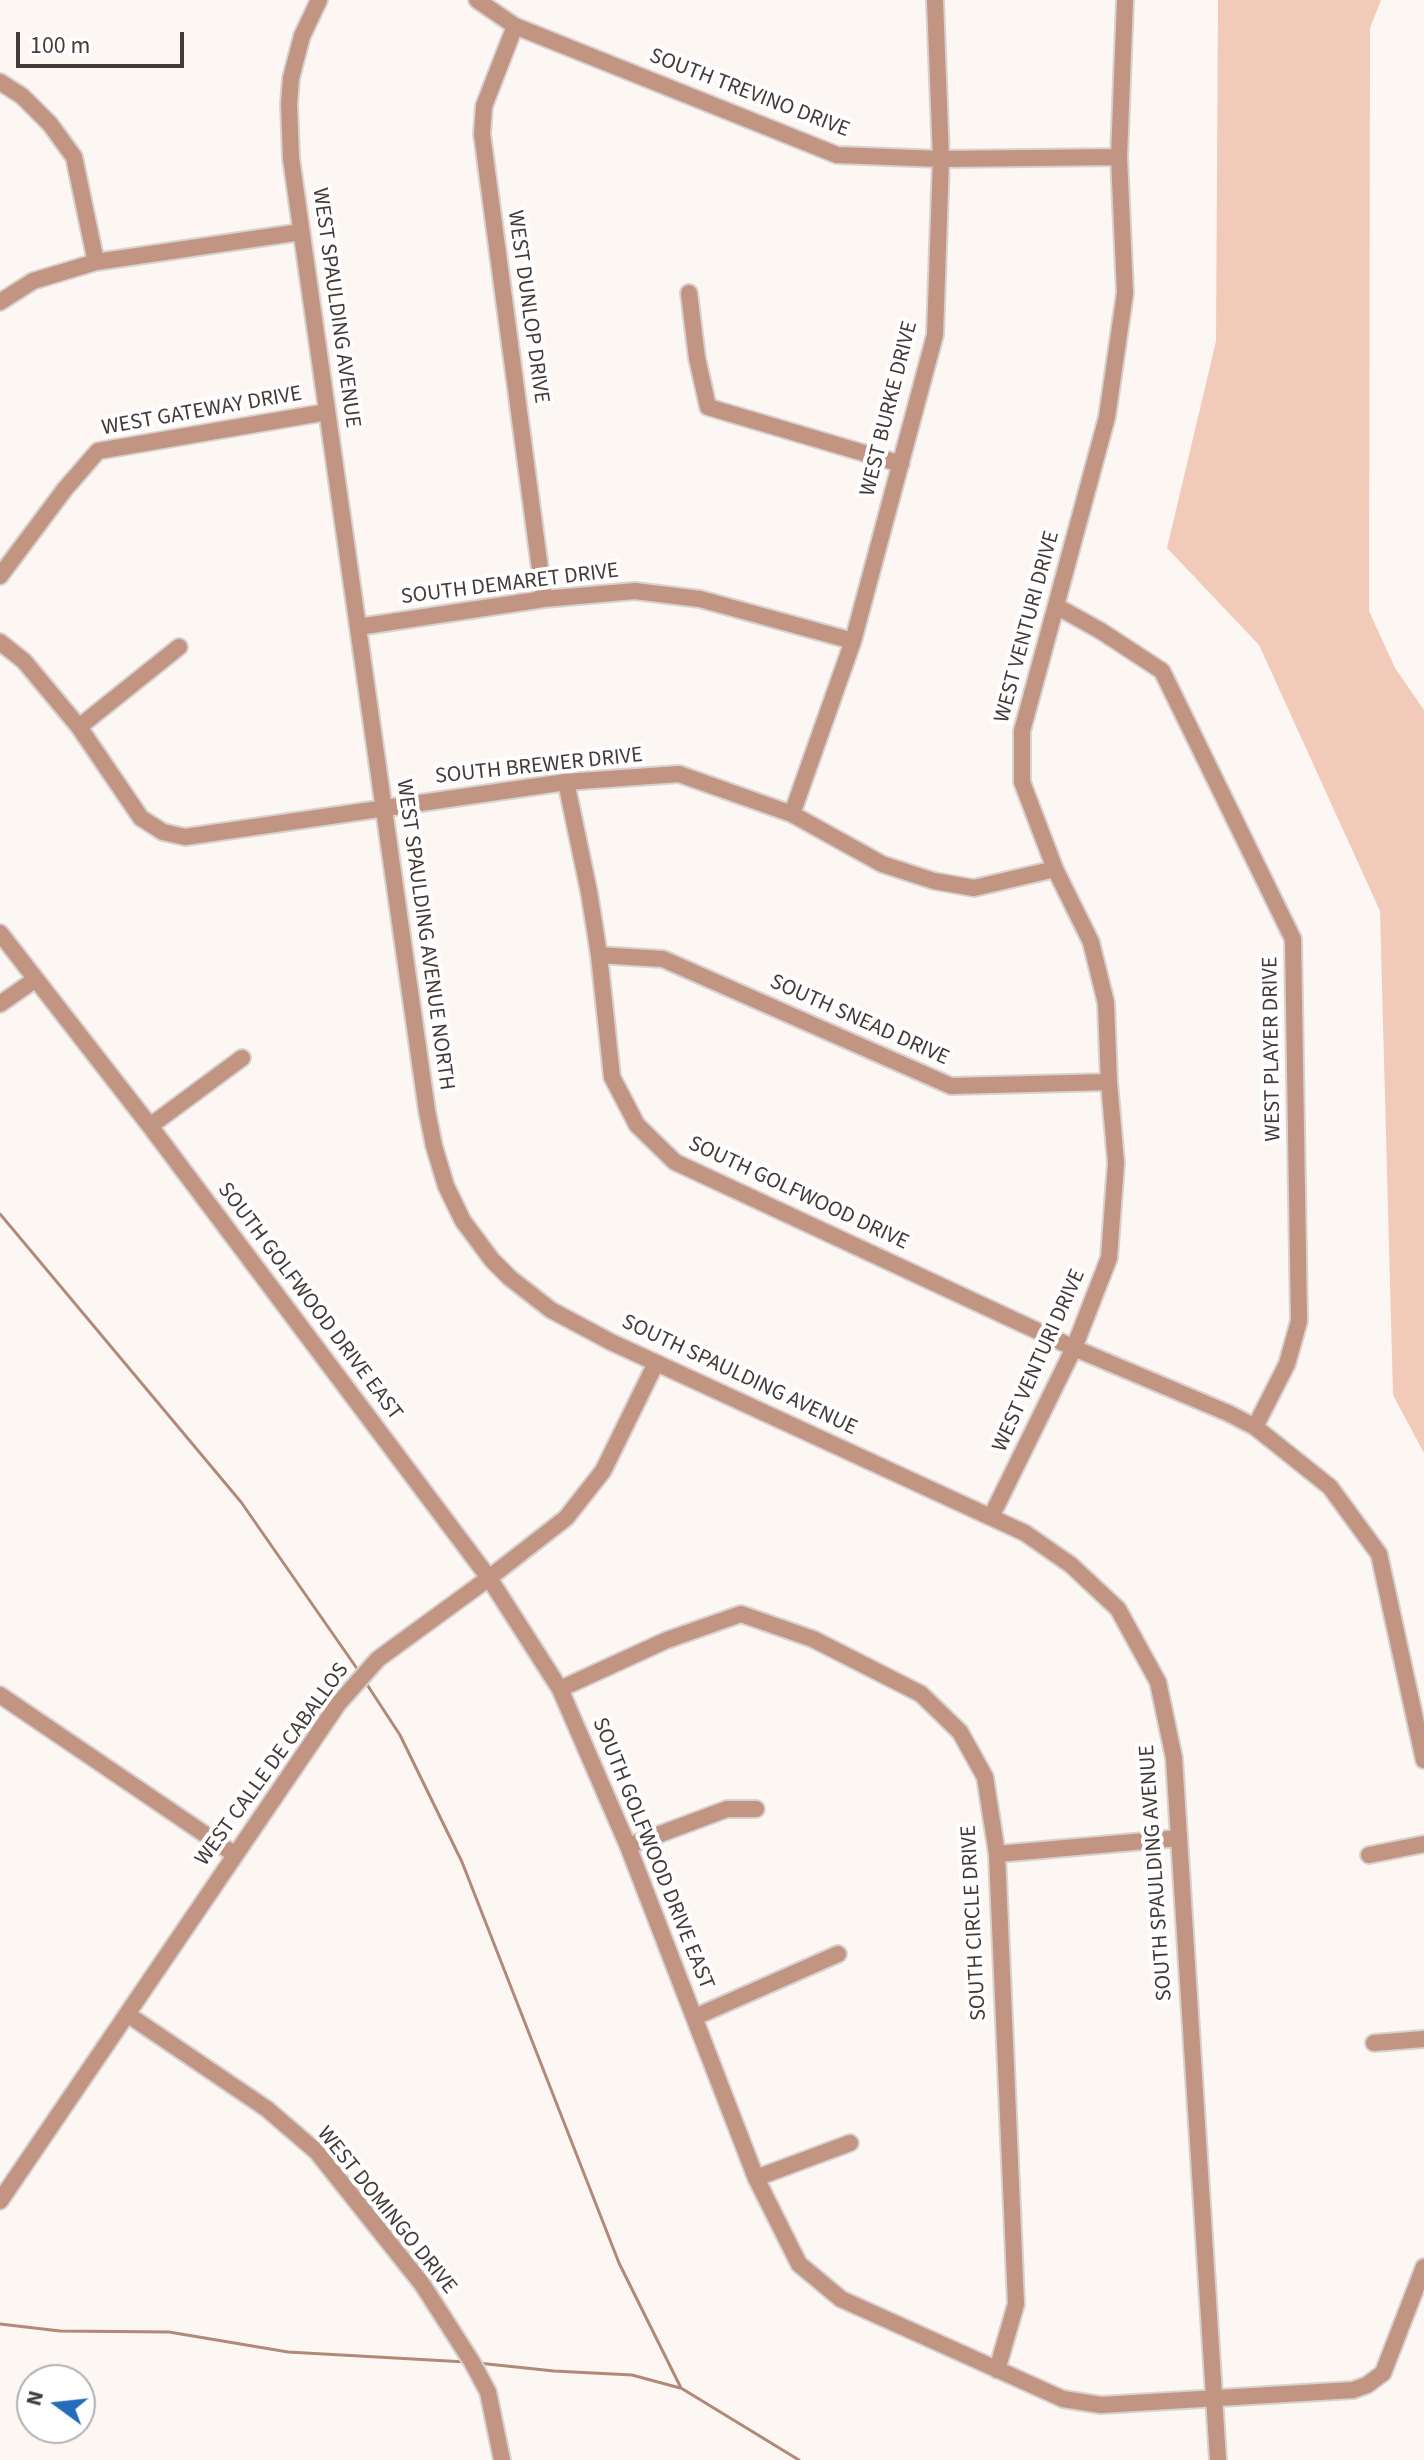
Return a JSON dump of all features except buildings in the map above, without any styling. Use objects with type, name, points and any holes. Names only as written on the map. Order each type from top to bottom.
[{"type":"street","name":"WEST SPAULDING AVENUE","points":[[319,0],[296,57],[289,104],[291,158],[358,627]]},
{"type":"street","name":"SOUTH TREVINO DRIVE","points":[[477,0],[515,26],[837,155],[941,159],[1119,157]]},
{"type":"street","name":"WEST BURKE DRIVE","points":[[792,814],[853,641],[935,335],[941,159],[935,0]]},
{"type":"street","name":"WEST VENTURI DRIVE","points":[[991,1517],[1074,1348],[1109,1258],[1116,1163],[1106,1003],[1091,942],[1055,869],[1022,782],[1022,731],[1107,417],[1125,293],[1119,157],[1125,0]]},
{"type":"street","name":"WEST DUNLOP DRIVE","points":[[515,26],[484,106],[482,134],[544,599]]},
{"type":"street","points":[[0,82],[22,96],[50,124],[74,157],[96,262]]},
{"type":"street","points":[[0,302],[33,281],[96,262],[301,232]]},
{"type":"street","points":[[689,293],[697,358],[708,407],[901,464]]},
{"type":"street","name":"WEST GATEWAY DRIVE","points":[[0,576],[65,489],[98,451],[327,412]]},
{"type":"street","name":"SOUTH DEMARET DRIVE","points":[[358,627],[544,599],[635,591],[700,599],[853,641]]},
{"type":"street","name":"WEST PLAYER DRIVE","points":[[1056,606],[1162,671],[1293,939],[1299,1321],[1287,1364],[1255,1427]]},
{"type":"street","name":"WEST SPAULDING AVENUE NORTH","points":[[358,627],[430,1131],[446,1186],[475,1240]]},
{"type":"street","name":"SOUTH BREWER DRIVE","points":[[0,642],[24,661],[79,727],[141,818],[163,832],[185,837],[566,782],[679,774],[792,814],[882,864],[934,881],[974,888],[1055,869]]},
{"type":"street","points":[[79,727],[179,647]]},
{"type":"street","name":"SOUTH GOLFWOOD DRIVE","points":[[566,782],[599,955],[612,1077],[637,1125],[675,1162],[1074,1348],[1255,1427],[1330,1487],[1379,1554],[1424,1760]]},
{"type":"street","name":"SOUTH GOLFWOOD DRIVE EAST","points":[[0,933],[150,1126],[489,1578],[560,1689],[628,1846],[756,2178],[799,2264],[841,2299],[1063,2399],[1101,2405],[1353,2390],[1367,2385],[1383,2373],[1424,2267]]},
{"type":"street","name":"SOUTH SNEAD DRIVE","points":[[599,955],[663,959],[951,1086],[1109,1082]]},
{"type":"street","points":[[0,1004],[36,979]]},
{"type":"street","points":[[150,1126],[242,1058]]},
{"type":"street","name":"SOUTH SPAULDING AVENUE","points":[[475,1240],[510,1278],[551,1310],[656,1363],[1025,1533],[1071,1565],[1118,1609],[1158,1682],[1174,1758],[1218,2460]]},
{"type":"street","name":"WEST CALLE DE CABALLOS","points":[[0,2201],[338,1704],[378,1659],[566,1518],[603,1471],[656,1363]]},
{"type":"street","name":"SOUTH CIRCLE DRIVE","points":[[560,1689],[667,1640],[741,1614],[813,1639],[921,1694],[960,1732],[985,1777],[997,1854],[1016,2304],[997,2370]]},
{"type":"street","points":[[0,1695],[234,1854]]},
{"type":"street","points":[[628,1846],[727,1809],[756,1809]]},
{"type":"street","points":[[997,1854],[1179,1838]]},
{"type":"street","points":[[1369,1855],[1424,1844]]},
{"type":"street","points":[[695,2017],[838,1954]]},
{"type":"street","name":"WEST DOMINGO DRIVE","points":[[127,2014],[267,2109],[317,2152],[422,2284],[472,2362],[488,2392],[502,2460]]},
{"type":"street","points":[[1374,2043],[1424,2039]]},
{"type":"street","points":[[756,2178],[850,2143]]},
{"type":"shaded area","points":[[1218,0],[1381,0],[1370,28],[1369,611],[1395,668],[1424,710],[1424,1453],[1393,1395],[1380,911],[1259,645],[1167,548],[1216,341]]},
{"type":"waterway","points":[[0,1214],[241,1502],[358,1670]]},
{"type":"waterway","points":[[366,1683],[400,1735],[462,1862],[619,2263],[681,2388],[799,2460]]},
{"type":"waterway","points":[[0,2324],[60,2331],[169,2332],[288,2352],[466,2362]]},
{"type":"waterway","points":[[478,2363],[632,2375],[680,2388]]}]
